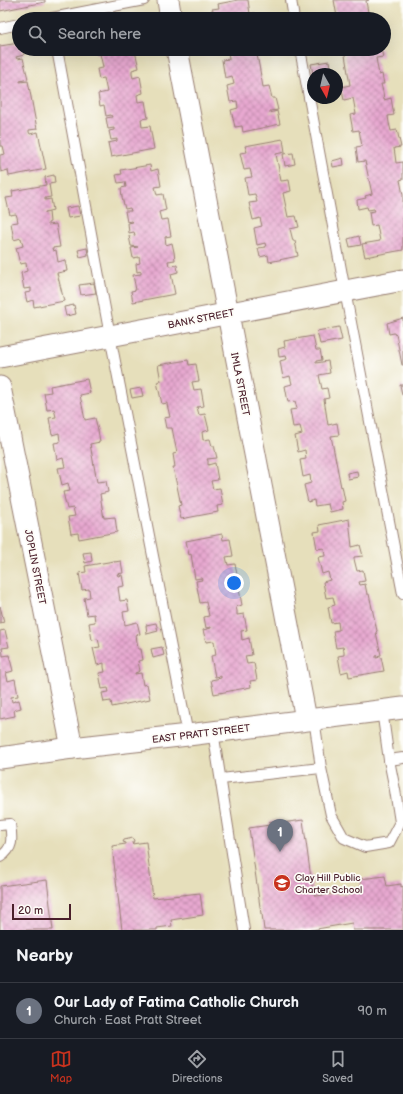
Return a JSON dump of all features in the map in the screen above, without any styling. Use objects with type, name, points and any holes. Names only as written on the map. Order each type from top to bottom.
[{"type":"street","points":[[168,0],[170,12]]},
{"type":"street","name":"IMLA STREET","points":[[178,56],[228,313],[310,719]]},
{"type":"street","name":"BANK STREET","points":[[0,357],[403,280]]},
{"type":"street","name":"JOPLIN STREET","points":[[0,387],[72,748]]},
{"type":"street","name":"EAST PRATT STREET","points":[[0,758],[403,708]]},
{"type":"lane","points":[[85,12],[144,0]]},
{"type":"lane","points":[[291,0],[293,12]]},
{"type":"lane","points":[[0,28],[12,25]]},
{"type":"lane","points":[[58,56],[110,336],[188,735]]},
{"type":"lane","points":[[301,56],[403,594]]},
{"type":"lane","points":[[310,719],[331,815],[344,838],[365,847],[389,843],[400,822],[382,710]]},
{"type":"lane","points":[[213,731],[244,930]]},
{"type":"lane","points":[[389,760],[403,758]]},
{"type":"lane","points":[[221,779],[321,768]]},
{"type":"lane","points":[[0,825],[10,824],[12,835],[11,845],[7,853],[0,857]]},
{"type":"building","points":[[0,0],[45,0],[45,2],[0,11]]},
{"type":"building","points":[[238,0],[248,0],[250,12],[213,12],[212,9],[219,8],[218,4]]},
{"type":"building","points":[[334,0],[369,0],[366,1],[368,12],[336,12]]},
{"type":"building","points":[[12,44],[12,56],[20,56],[16,57],[17,59],[23,58],[28,79],[20,82],[28,81],[37,129],[29,130],[29,132],[30,134],[38,132],[46,169],[9,176],[8,170],[1,172],[0,155],[5,154],[3,146],[0,146],[0,46]]},
{"type":"building","points":[[100,56],[136,56],[139,68],[132,70],[132,74],[133,78],[140,76],[143,93],[137,95],[138,102],[145,101],[148,118],[141,119],[142,127],[150,126],[154,149],[111,157],[108,143],[117,141],[117,139],[111,140],[109,131],[114,130],[114,128],[108,129],[106,118],[112,117],[111,115],[106,116],[104,105],[100,106],[98,94],[107,92],[104,78],[99,79],[97,69],[103,67]]},
{"type":"building","points":[[229,56],[257,56],[263,87],[269,86],[272,98],[275,98],[278,110],[270,111],[270,113],[277,111],[280,124],[243,132],[242,126],[235,127],[231,110],[238,108],[237,101],[230,102],[227,86],[234,84],[232,76],[225,78],[222,60],[229,59]]},
{"type":"building","points":[[345,56],[383,56],[376,58],[379,75],[382,74],[384,84],[381,84],[384,100],[391,98],[394,115],[388,116],[391,131],[397,130],[401,147],[394,148],[396,163],[403,162],[403,179],[400,180],[403,195],[403,250],[365,257],[362,244],[380,241],[377,225],[371,226],[369,212],[375,211],[374,209],[368,210],[367,207],[358,209],[357,200],[366,198],[365,196],[372,194],[365,161],[358,162],[356,147],[362,146],[359,130],[353,131],[350,115],[356,114],[353,98],[344,100],[343,87],[350,85]]},
{"type":"building","points":[[329,61],[330,68],[312,68],[311,64]]},
{"type":"building","points":[[283,139],[285,152],[276,154],[281,181],[289,180],[291,191],[283,193],[288,217],[296,216],[299,227],[290,229],[293,241],[295,241],[298,256],[269,262],[268,255],[260,257],[258,248],[266,247],[265,243],[257,245],[254,228],[262,226],[260,218],[253,220],[249,203],[257,202],[255,194],[248,195],[245,178],[252,177],[250,169],[244,170],[240,153],[247,152],[245,146]]},
{"type":"building","points":[[293,153],[295,164],[285,166],[283,154]]},
{"type":"building","points":[[343,158],[344,165],[333,167],[332,161]]},
{"type":"building","points":[[150,165],[151,171],[158,169],[161,186],[155,187],[157,195],[163,194],[166,210],[159,212],[161,220],[168,219],[171,236],[165,237],[166,245],[172,243],[175,260],[168,261],[169,266],[177,265],[178,272],[171,274],[175,294],[133,302],[131,291],[136,290],[133,275],[141,274],[141,271],[137,272],[136,264],[140,263],[139,257],[133,258],[131,248],[138,247],[131,246],[129,236],[135,235],[134,232],[129,233],[128,223],[133,222],[127,222],[125,211],[131,211],[130,208],[125,209],[122,197],[121,188],[126,187],[125,182],[118,183],[116,175],[122,174],[121,170]]},
{"type":"building","points":[[54,175],[55,183],[49,184],[51,197],[45,198],[45,200],[51,199],[53,210],[45,213],[49,212],[50,222],[48,225],[56,224],[60,247],[52,248],[53,251],[56,250],[58,262],[65,260],[67,271],[57,273],[64,301],[34,307],[33,300],[27,302],[25,293],[31,292],[31,288],[24,289],[21,273],[27,271],[26,263],[20,264],[16,248],[23,246],[21,238],[14,240],[11,223],[18,222],[17,217],[16,214],[10,215],[6,198],[13,197],[12,191],[46,185],[45,177]]},
{"type":"building","points":[[78,206],[80,216],[68,218],[66,208]]},
{"type":"building","points":[[359,236],[361,245],[350,247],[348,239]]},
{"type":"building","points":[[87,248],[88,255],[80,257],[78,250]]},
{"type":"building","points":[[94,283],[96,293],[81,295],[79,285]]},
{"type":"building","points":[[74,305],[76,314],[66,316],[64,307]]},
{"type":"building","points":[[403,318],[402,365],[396,334],[389,334],[387,323]]},
{"type":"building","points":[[339,327],[342,340],[320,344],[317,331]]},
{"type":"building","points":[[313,336],[316,350],[320,350],[322,360],[316,361],[316,363],[328,361],[330,373],[319,375],[322,389],[327,388],[329,398],[324,399],[328,425],[337,423],[339,435],[331,436],[345,501],[342,502],[343,509],[330,512],[328,504],[315,506],[314,500],[308,502],[304,485],[311,483],[310,475],[303,477],[300,460],[306,459],[305,450],[298,452],[295,436],[302,434],[300,426],[293,427],[290,410],[297,409],[295,401],[288,402],[285,386],[292,384],[290,376],[283,378],[280,361],[287,359],[286,356],[279,357],[278,349],[285,347],[284,341]]},
{"type":"building","points":[[188,360],[189,365],[196,364],[199,381],[192,382],[194,390],[201,389],[204,406],[197,407],[199,415],[205,414],[209,430],[202,432],[203,440],[210,439],[212,446],[214,446],[217,458],[207,459],[208,465],[215,463],[218,480],[211,481],[213,489],[220,488],[223,505],[217,506],[218,512],[181,519],[178,506],[181,505],[173,467],[175,467],[173,454],[177,453],[172,428],[166,428],[164,418],[170,417],[167,403],[162,404],[157,382],[161,381],[158,365]]},
{"type":"building","points":[[87,379],[90,393],[80,395],[85,420],[95,418],[98,430],[100,442],[90,444],[97,482],[106,481],[108,492],[100,494],[104,518],[115,517],[117,532],[79,539],[78,533],[71,534],[68,517],[75,516],[73,508],[67,509],[63,492],[70,491],[68,483],[62,485],[58,468],[65,467],[63,458],[57,460],[54,443],[60,442],[59,433],[52,435],[49,418],[56,417],[54,409],[47,410],[44,393],[51,392],[50,386]]},
{"type":"building","points":[[400,385],[403,385],[403,395],[402,395]]},
{"type":"building","points":[[141,388],[143,396],[132,398],[130,390]]},
{"type":"building","points":[[357,471],[358,477],[348,479],[347,473]]},
{"type":"building","points":[[349,519],[352,547],[360,545],[363,556],[354,557],[354,559],[357,571],[363,570],[365,581],[359,582],[360,585],[365,584],[367,594],[369,594],[381,655],[376,656],[376,658],[381,657],[384,671],[349,677],[348,671],[341,673],[338,656],[344,655],[344,651],[343,647],[336,648],[333,631],[339,630],[338,622],[331,623],[328,607],[335,605],[333,597],[326,598],[323,582],[330,580],[328,572],[322,574],[318,557],[325,556],[324,548],[317,549],[314,532],[320,531],[319,525]]},
{"type":"building","points":[[222,534],[223,540],[230,539],[233,556],[226,557],[228,565],[235,564],[238,580],[231,582],[233,590],[239,589],[242,605],[236,607],[237,615],[244,614],[247,630],[241,631],[242,640],[249,638],[252,655],[245,656],[247,664],[254,663],[257,680],[250,681],[251,687],[214,694],[211,680],[221,678],[221,676],[215,677],[211,656],[216,655],[214,641],[206,642],[203,630],[211,627],[206,628],[204,617],[209,616],[206,602],[200,603],[196,581],[202,580],[201,578],[195,579],[191,554],[189,555],[186,541]]},
{"type":"building","points":[[91,552],[92,561],[85,563],[83,553]]},
{"type":"building","points":[[121,561],[123,573],[117,574],[118,576],[122,575],[124,586],[118,587],[120,601],[127,600],[129,611],[123,612],[125,625],[137,622],[140,634],[136,635],[138,649],[141,649],[143,660],[138,661],[140,671],[135,674],[141,673],[143,685],[147,684],[150,699],[112,707],[111,701],[104,702],[102,693],[109,692],[108,688],[102,689],[99,673],[105,672],[104,663],[97,665],[93,648],[100,647],[98,639],[92,640],[89,623],[95,622],[94,614],[87,615],[84,598],[90,597],[89,589],[82,590],[79,573],[86,572],[85,566]]},
{"type":"building","points":[[0,606],[4,622],[0,623]]},
{"type":"building","points":[[156,623],[158,631],[147,634],[146,625]]},
{"type":"building","points":[[5,630],[9,647],[2,648],[3,656],[9,655],[13,671],[6,673],[8,681],[15,679],[18,696],[11,697],[12,702],[19,700],[21,708],[14,710],[15,716],[0,719],[0,631]]},
{"type":"building","points":[[162,647],[164,655],[153,658],[151,649]]},
{"type":"building","points":[[281,820],[282,823],[303,820],[313,893],[315,893],[316,896],[338,893],[338,895],[348,894],[347,891],[362,889],[360,879],[385,876],[387,886],[401,884],[401,887],[403,886],[403,930],[353,930],[352,923],[311,930],[264,930],[249,828],[270,825],[269,822]]},
{"type":"building","points":[[133,838],[134,841],[132,844],[146,842],[153,898],[200,893],[203,915],[171,920],[172,926],[157,928],[157,930],[122,930],[112,846],[126,844],[123,842],[124,840]]},
{"type":"building","points":[[47,880],[53,930],[0,930],[0,886]]},
{"type":"place","name":"Our Lady of Fatima Catholic Church","points":[[280,852]]},
{"type":"place","name":"Clay Hill Public Charter School","points":[[282,883]]}]
